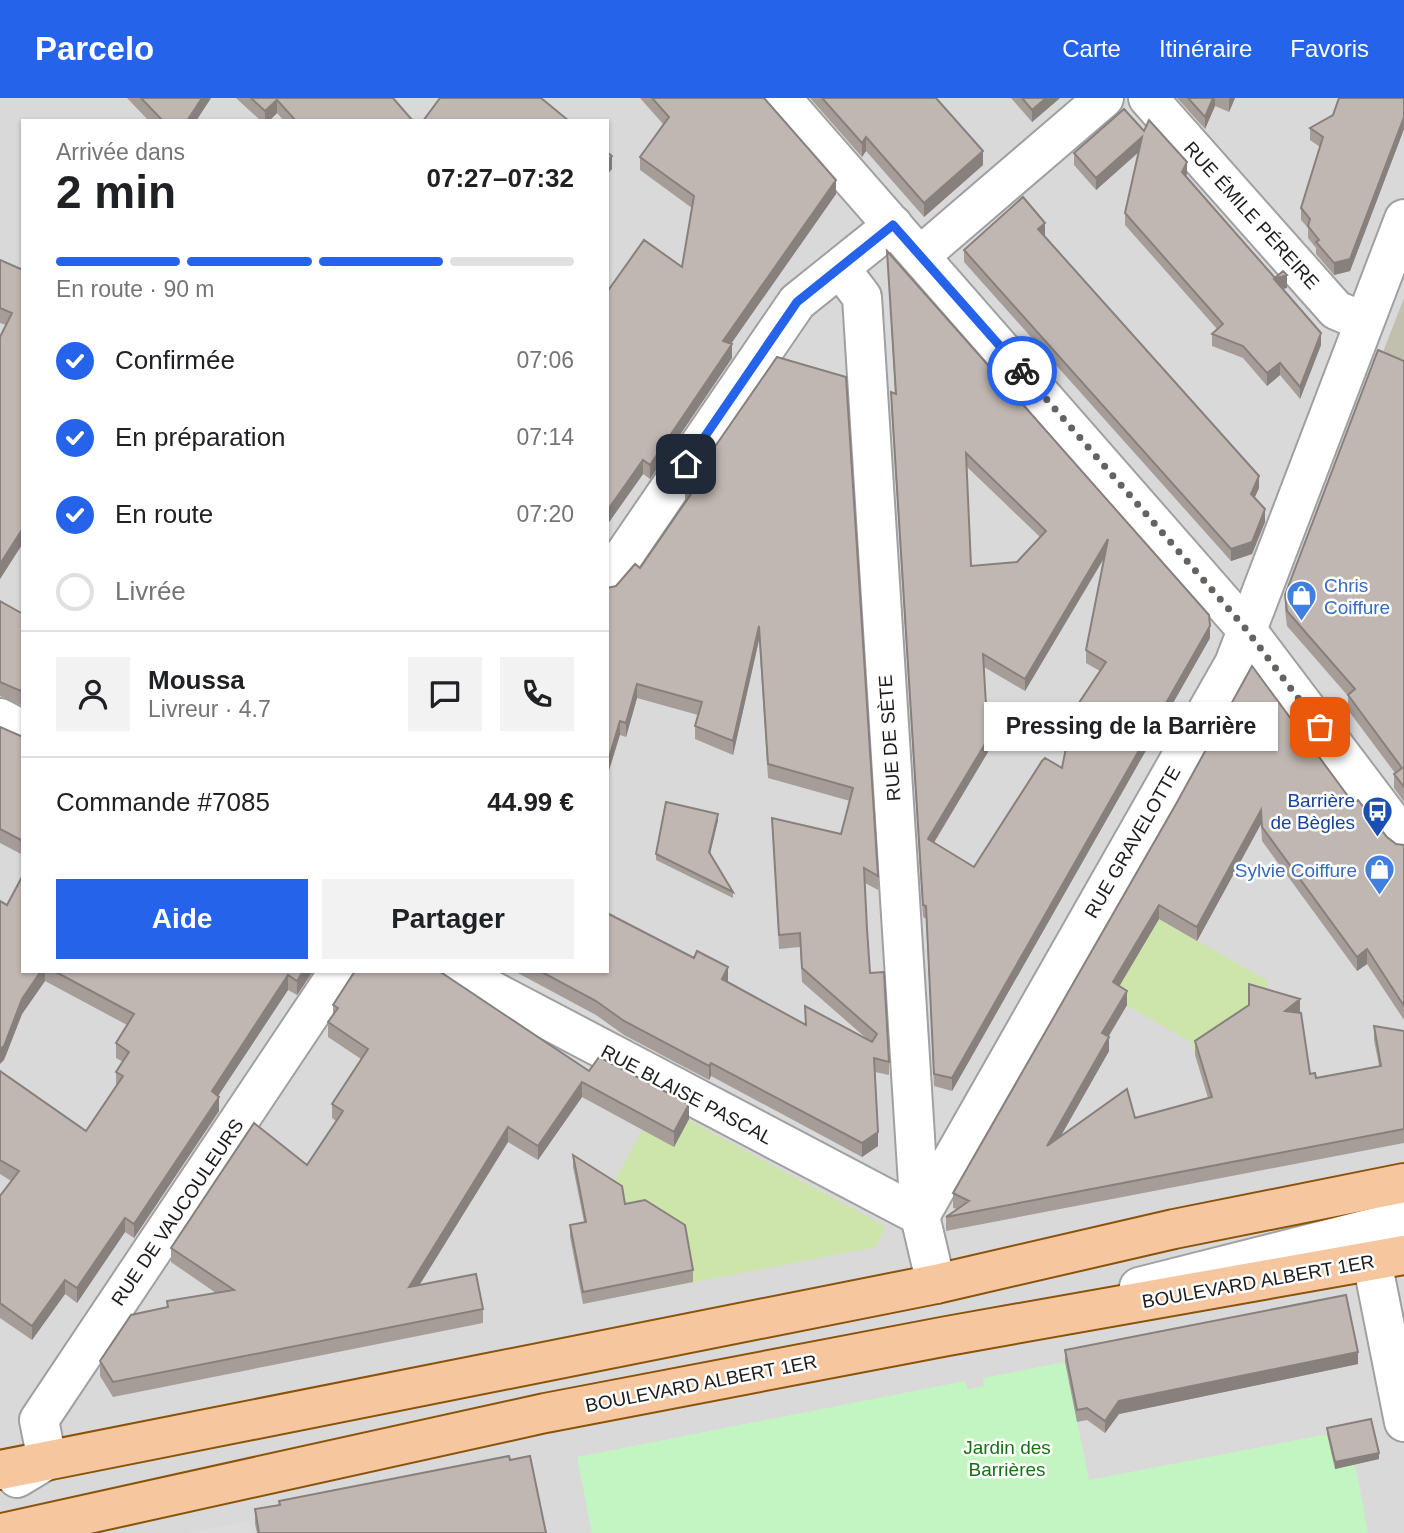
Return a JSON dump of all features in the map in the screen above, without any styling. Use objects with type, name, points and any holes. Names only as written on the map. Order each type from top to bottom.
[{"type":"main road","points":[[0,1469],[936,1284],[1174,1229],[1404,1183]]},
{"type":"main road","name":"BOULEVARD ALBERT 1ER","points":[[2,1533],[545,1413],[947,1336],[1388,1258]]},
{"type":"street","points":[[781,98],[1246,629],[1404,838]]},
{"type":"street","points":[[921,255],[1104,98]]},
{"type":"street","name":"RUE ÉMILE PÉREIRE","points":[[1148,98],[1336,310],[1364,322]]},
{"type":"street","name":"RUE GRAVELOTTE","points":[[920,1216],[1234,664],[1404,219]]},
{"type":"street","points":[[609,577],[797,302],[893,225]]},
{"type":"street","name":"RUE DE SÈTE","points":[[839,268],[862,298],[920,1216],[936,1284]]},
{"type":"street","points":[[0,718],[21,729]]},
{"type":"street","name":"RUE DE VAUCOULEURS","points":[[47,1460],[40,1420],[338,973]]},
{"type":"street","name":"RUE BLAISE PASCAL","points":[[459,973],[920,1216]]},
{"type":"street","points":[[947,1336],[1404,1220]]},
{"type":"street","points":[[1388,1258],[1404,1422]]},
{"type":"street","points":[[0,1488],[47,1460]]},
{"type":"shaded area","points":[[0,98],[1404,98],[1404,1533],[0,1533]]},
{"type":"shaded area","points":[[1404,298],[1404,375],[1378,365]]},
{"type":"shaded area","points":[[250,1521],[252,1533],[186,1533],[192,1532]]},
{"type":"green space","points":[[1128,902],[1267,980],[1268,1004],[1195,1055],[1192,1043],[1083,980]]},
{"type":"green space","points":[[657,1103],[885,1226],[876,1247],[628,1295],[609,1191]]},
{"type":"green space","name":"Jardin des Barrières","points":[[1065,1362],[1089,1480],[1328,1434],[1355,1464],[1368,1533],[592,1533],[577,1457],[965,1381],[967,1390],[984,1386],[983,1378]]},
{"type":"building","points":[[141,98],[202,98],[188,119],[161,119]]},
{"type":"building","points":[[251,98],[393,98],[411,119],[294,119],[277,100],[265,111]]},
{"type":"building","points":[[440,98],[541,98],[567,119],[424,119]]},
{"type":"building","points":[[652,98],[764,98],[836,180],[723,341],[732,344],[650,465],[643,460],[609,508],[609,289],[644,240],[682,267],[694,196],[640,157],[669,117]]},
{"type":"building","points":[[822,98],[936,98],[983,151],[924,203],[866,137],[862,143]]},
{"type":"building","points":[[1022,98],[1046,98],[1032,110]]},
{"type":"building","points":[[1188,98],[1213,98],[1205,117]]},
{"type":"building","points":[[1339,98],[1404,98],[1404,117],[1350,259],[1334,263],[1316,242],[1319,240],[1308,226],[1310,219],[1301,208],[1323,137],[1310,128],[1333,115]]},
{"type":"building","points":[[1124,109],[1144,131],[1149,120],[1187,162],[1182,172],[1275,278],[1283,271],[1287,275],[1274,279],[1321,333],[1300,387],[1280,363],[1267,373],[1243,346],[1212,334],[1223,324],[1125,213],[1142,137],[1096,178],[1074,153]]},
{"type":"building","points":[[1023,197],[1045,223],[1038,229],[1259,476],[1251,494],[1265,509],[1252,542],[1231,549],[964,250]]},
{"type":"building","points":[[887,251],[1209,615],[1210,626],[952,1078],[934,1074],[926,906],[923,905],[891,392],[896,394]],"holes":[[[966,453],[1046,531],[1017,562],[971,566]],[[1108,539],[1086,650],[1106,662],[1073,712],[1062,768],[1045,758],[1042,761],[974,867],[928,839],[988,739],[983,654],[1025,679]]]},
{"type":"building","points":[[0,260],[21,269],[21,531],[0,564],[0,337],[12,313],[0,308]]},
{"type":"building","points":[[1378,350],[1404,361],[1404,787],[1394,774],[1402,768],[1348,695],[1355,689],[1287,611],[1285,595]]},
{"type":"building","points":[[777,357],[846,377],[878,876],[864,868],[867,929],[870,973],[884,972],[889,1062],[874,1058],[878,1132],[862,1143],[711,1063],[709,1066],[624,1021],[596,1001],[544,973],[609,973],[609,914],[694,958],[697,951],[728,967],[722,979],[806,1025],[805,1006],[872,1042],[877,1034],[802,968],[800,933],[779,935],[772,818],[841,834],[853,788],[768,764],[759,626],[733,741],[695,726],[702,702],[637,684],[626,723],[620,721],[609,757],[609,588],[616,586],[635,564],[640,568],[691,494],[685,490]]},
{"type":"building","points":[[0,601],[21,613],[21,691],[0,682]]},
{"type":"building","points":[[1252,666],[1353,803],[1358,800],[1387,837],[1396,844],[1404,845],[1404,1006],[1367,949],[1357,957],[1262,827],[1261,810],[1197,927],[1159,905],[1113,982],[1127,991],[1102,1033],[1109,1037],[1047,1146],[1127,1089],[1135,1118],[1212,1097],[1195,1041],[1249,1005],[1249,984],[1300,999],[1285,1011],[1301,1013],[1310,1074],[1315,1073],[1316,1078],[1381,1066],[1374,1026],[1404,1031],[1404,1129],[946,1217],[969,1201],[953,1193]]},
{"type":"building","points":[[0,727],[21,736],[21,840],[0,829]]},
{"type":"building","points":[[666,802],[718,814],[709,852],[733,892],[656,854]]},
{"type":"building","points":[[21,879],[21,973],[40,973],[22,999],[4,1046],[0,1049],[0,901],[7,905]]},
{"type":"building","points":[[58,973],[302,973],[297,981],[288,975],[212,1091],[219,1097],[134,1224],[125,1218],[77,1288],[65,1280],[32,1326],[0,1303],[0,1196],[19,1171],[0,1160],[0,1071],[86,1131],[123,1076],[116,1072],[129,1052],[116,1043],[134,1014]]},
{"type":"building","points":[[354,973],[442,973],[589,1071],[599,1057],[689,1104],[674,1132],[582,1082],[538,1146],[508,1127],[409,1287],[476,1274],[483,1309],[113,1382],[100,1361],[131,1315],[168,1307],[167,1301],[234,1290],[171,1248],[254,1123],[307,1165],[343,1111],[332,1104],[368,1049],[328,1022],[338,1008],[333,1005]]},
{"type":"building","points":[[573,1155],[622,1186],[625,1204],[645,1200],[685,1225],[693,1270],[583,1292],[570,1225],[586,1222]]},
{"type":"building","points":[[1346,1295],[1358,1352],[1119,1401],[1105,1421],[1087,1408],[1077,1410],[1065,1350]]},
{"type":"building","points":[[1371,1419],[1379,1453],[1335,1462],[1327,1428]]},
{"type":"building","points":[[509,1456],[510,1460],[530,1456],[546,1533],[259,1533],[255,1509],[280,1505],[279,1501]]},
{"type":"way so far","points":[[1022,371],[1246,629],[1320,727]]},
{"type":"place","name":"Chris Coiffure","points":[[1301,623]]},
{"type":"place","name":"Pressing de la Barrière","points":[[1320,727]]},
{"type":"place","name":"Barrière de Bègles","points":[[1378,838]]},
{"type":"place","name":"Sylvie Coiffure","points":[[1380,897]]},
{"type":"route","points":[[686,464],[797,302],[893,225],[1022,371]]}]
